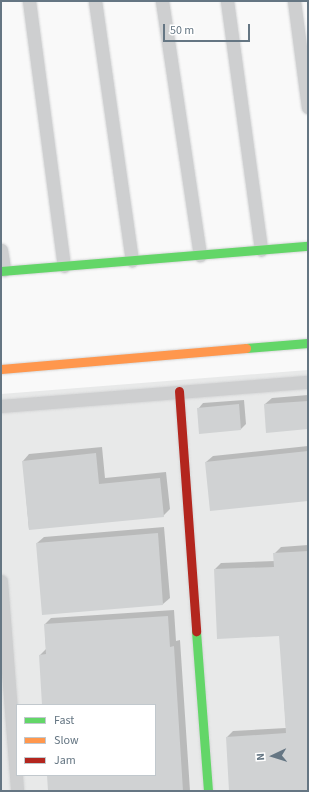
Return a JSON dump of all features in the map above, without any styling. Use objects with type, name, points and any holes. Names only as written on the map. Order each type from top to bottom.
[{"type":"street","points":[[29,1],[64,266]]},
{"type":"street","points":[[95,1],[132,260]]},
{"type":"street","points":[[162,1],[200,255]]},
{"type":"street","points":[[227,1],[262,250]]},
{"type":"street","points":[[294,1],[308,108]]},
{"type":"street","points":[[1,250],[2,271],[308,246]]},
{"type":"street","points":[[1,369],[308,343]]},
{"type":"street","points":[[1,406],[308,382]]},
{"type":"street","points":[[179,391],[208,791]]},
{"type":"street","points":[[1,581],[17,791]]},
{"type":"shaded area","points":[[308,370],[308,791],[1,791],[1,394]]},
{"type":"building","points":[[308,401],[308,429],[266,433],[264,404]]},
{"type":"building","points":[[239,404],[241,430],[199,434],[197,408]]},
{"type":"building","points":[[308,451],[308,501],[210,511],[205,462]]},
{"type":"building","points":[[96,453],[99,484],[160,478],[164,517],[29,530],[22,461]]},
{"type":"building","points":[[158,533],[163,605],[42,615],[36,543]]},
{"type":"building","points":[[308,551],[308,791],[229,791],[226,737],[286,733],[279,636],[217,639],[214,569],[274,567],[273,553]]},
{"type":"building","points":[[168,616],[170,647],[174,646],[183,791],[48,791],[47,776],[156,776],[156,704],[42,704],[39,655],[46,654],[44,624]]},
{"type":"traffic: fast","points":[[1,271],[308,246]]},
{"type":"traffic: fast","points":[[246,348],[308,343]]},
{"type":"traffic: fast","points":[[196,631],[208,791]]},
{"type":"traffic: slow","points":[[1,369],[246,348]]},
{"type":"traffic: jam","points":[[179,391],[196,631]]}]
